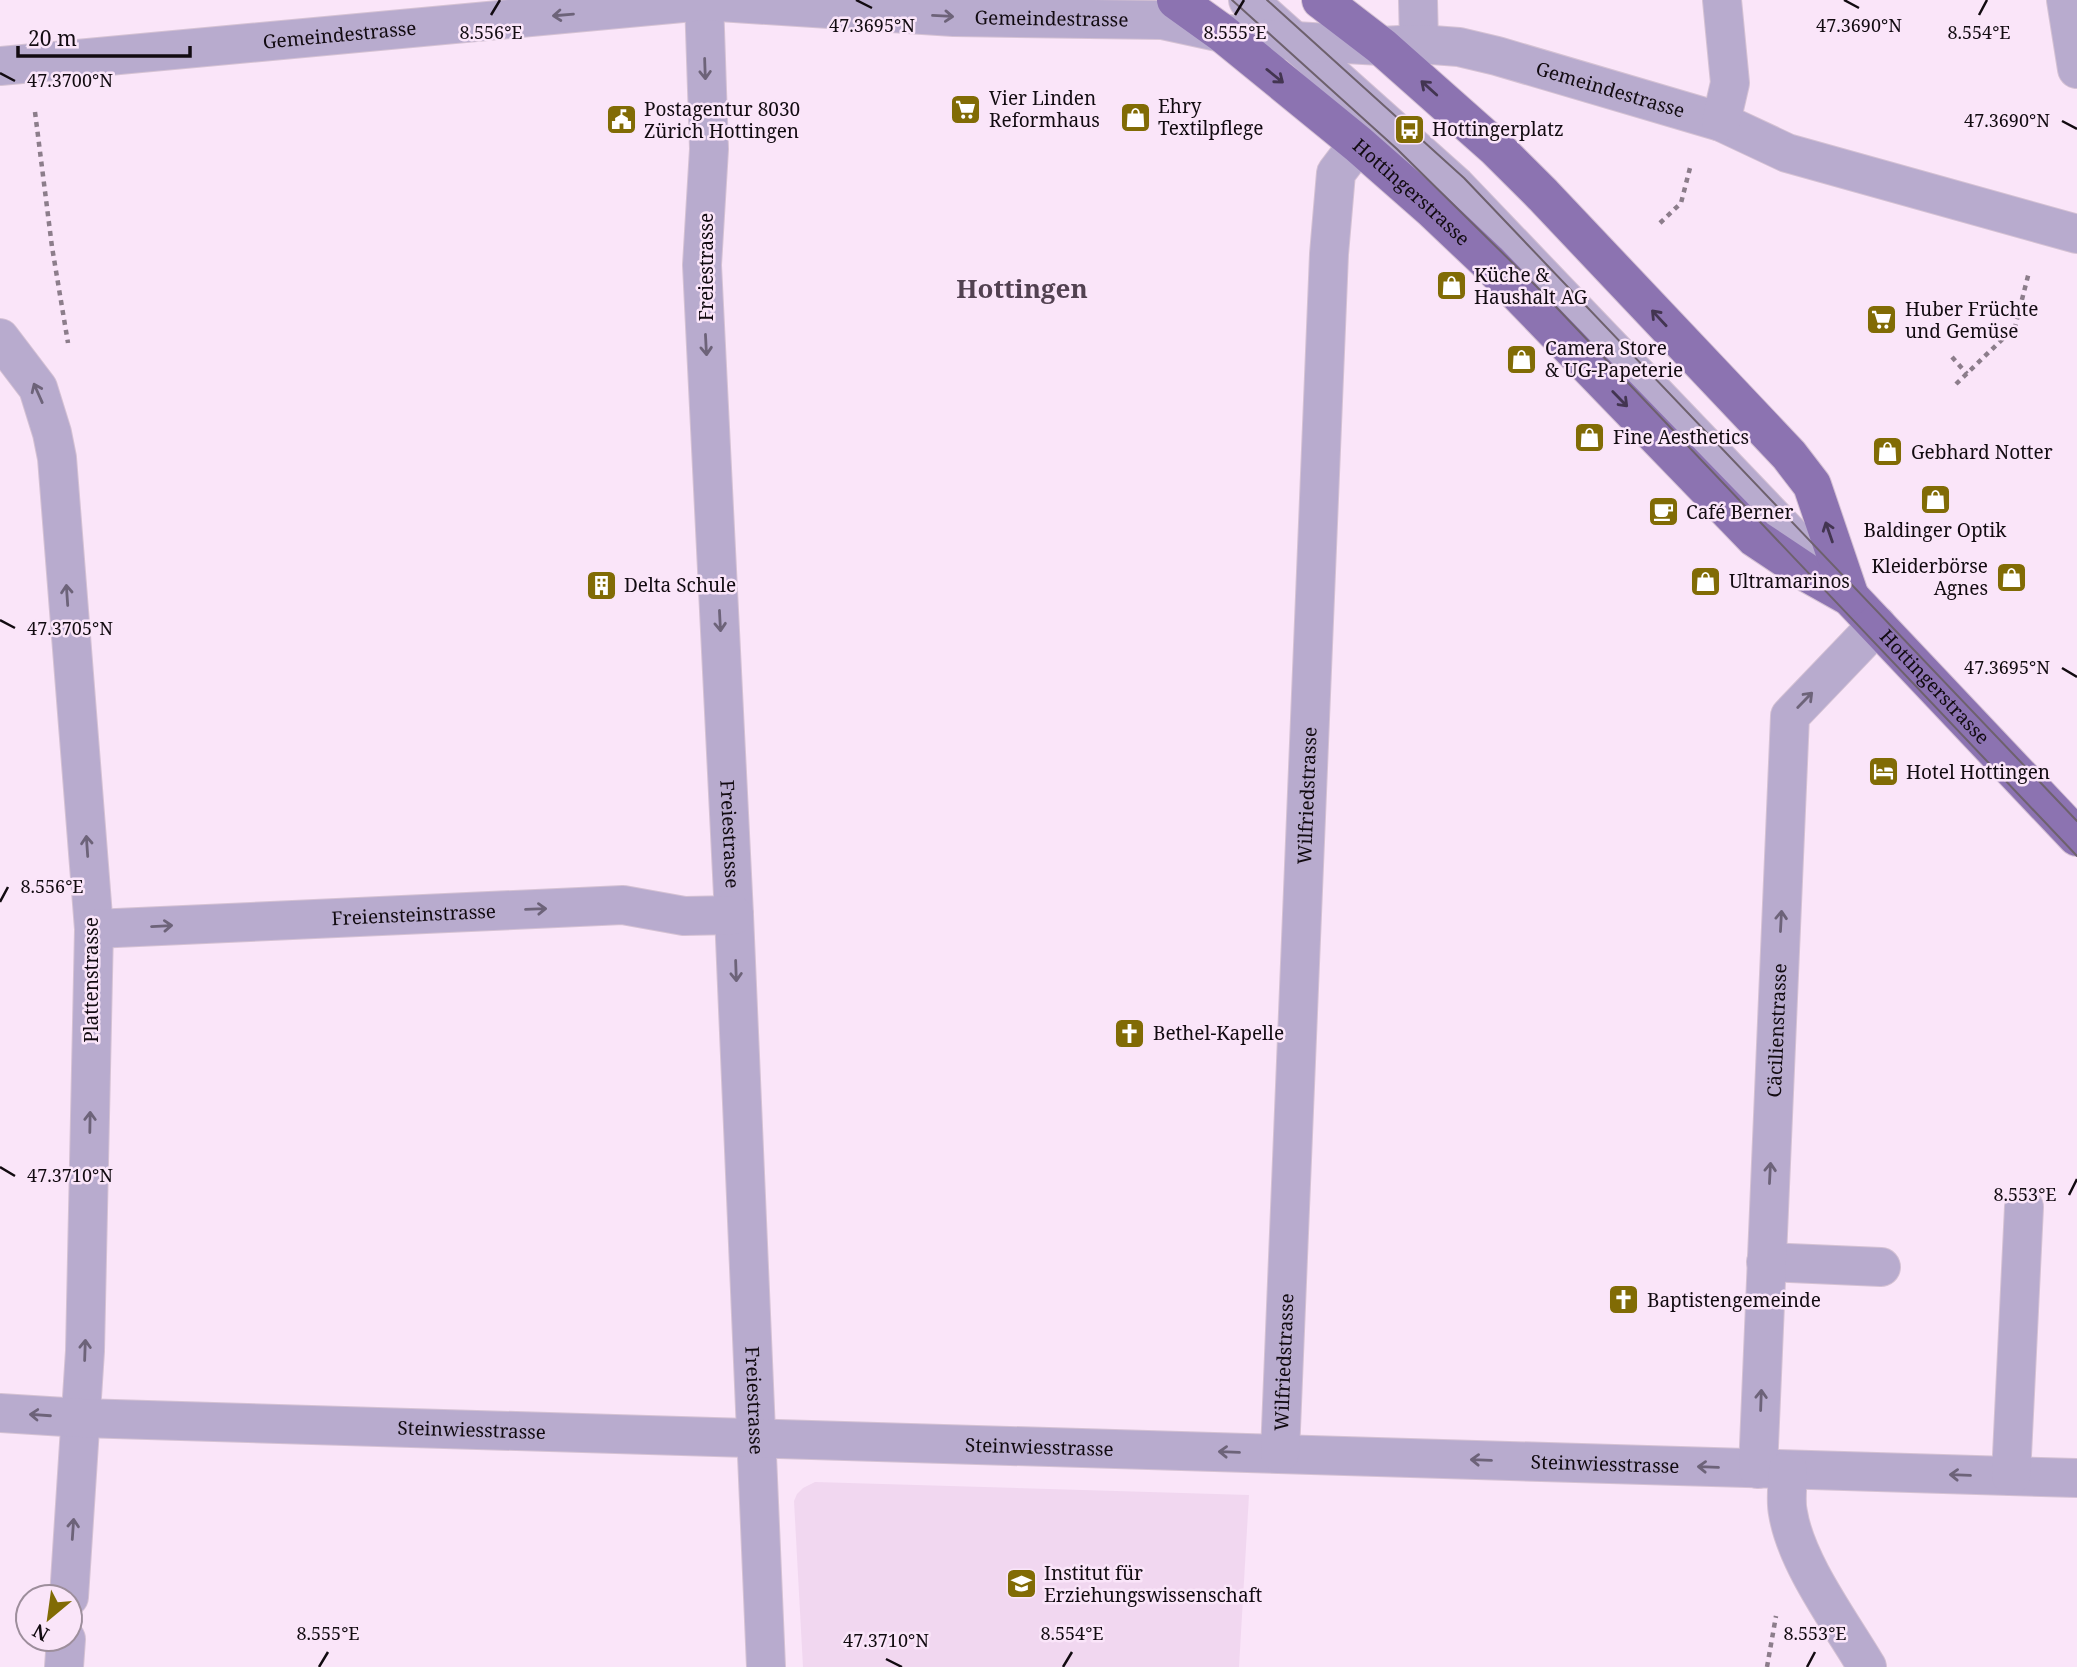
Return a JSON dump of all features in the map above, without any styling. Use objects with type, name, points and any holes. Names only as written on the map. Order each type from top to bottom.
[{"type":"main road","name":"Hottingerstrasse","points":[[1176,0],[1222,33],[1358,144],[1432,209],[1488,262],[1755,538],[1850,597],[2077,837]]},
{"type":"main road","name":"Hottingerstrasse","points":[[1321,0],[1381,46],[1496,148],[1789,455],[1812,485],[1850,597]]},
{"type":"street","name":"Gemeindestrasse","points":[[0,66],[704,0],[954,17],[1162,20],[1222,33],[1296,41],[1459,47],[1721,121],[1787,153],[2075,227]]},
{"type":"street","name":"Freiestrasse","points":[[704,0],[709,149],[702,265],[734,915],[766,1667]]},
{"type":"street","name":"Hottingerstrasse","points":[[1248,0],[1457,186],[1850,597]]},
{"type":"street","points":[[1418,0],[1419,44]]},
{"type":"street","points":[[1721,0],[1730,83],[1721,121]]},
{"type":"street","points":[[2066,0],[2077,69]]},
{"type":"street","name":"Wilfriedstrasse","points":[[1280,1453],[1329,254],[1336,173],[1358,144]]},
{"type":"street","name":"Plattenstrasse","points":[[0,338],[38,388],[57,458],[93,929],[85,1351],[70,1583]]},
{"type":"street","name":"Cäcilienstrasse","points":[[1867,1667],[1808,1570],[1791,1532],[1787,1510],[1773,1469],[1766,1262],[1790,716],[1877,625]]},
{"type":"street","name":"Freiensteinstrasse","points":[[93,929],[624,905],[684,916],[734,915]]},
{"type":"street","points":[[2011,1476],[2024,1208]]},
{"type":"street","points":[[1766,1262],[1881,1267]]},
{"type":"street","name":"Steinwiesstrasse","points":[[0,1413],[81,1418],[2077,1478]]},
{"type":"path","points":[[34,99],[52,247],[70,353]]},
{"type":"path","points":[[1660,223],[1681,203],[1694,153]]},
{"type":"path","points":[[1956,384],[2015,327],[2031,267]]},
{"type":"path","points":[[1952,357],[1967,374]]},
{"type":"shaded area","name":"Institut für Erziehungswissenschaft","points":[[815,1482],[1249,1495],[1239,1667],[803,1667],[794,1501],[803,1488]]},
{"type":"tram line","points":[[1232,0],[1397,149],[1539,289],[2077,856]]},
{"type":"tram line","points":[[1267,0],[1464,178],[2077,821]]},
{"type":"place","name":"Vier Linden Reformhaus","points":[[966,109]]},
{"type":"place","name":"Ehry Textilpflege","points":[[1135,117]]},
{"type":"place","name":"Postagentur 8030 Zürich Hottingen","points":[[621,120]]},
{"type":"place","name":"Hottingerplatz","points":[[1409,129]]},
{"type":"place","name":"Küche & Haushalt AG","points":[[1451,286]]},
{"type":"place","name":"Huber Früchte und Gemüse","points":[[1882,320]]},
{"type":"place","name":"Camera Store & UG-Papeterie","points":[[1522,359]]},
{"type":"place","name":"Fine Aesthetics","points":[[1590,437]]},
{"type":"place","name":"Gebhard Notter","points":[[1888,452]]},
{"type":"place","name":"Baldinger Optik","points":[[1935,499]]},
{"type":"place","name":"Café Berner","points":[[1663,512]]},
{"type":"place","name":"Kleiderbörse Agnes","points":[[2011,577]]},
{"type":"place","name":"Ultramarinos","points":[[1706,581]]},
{"type":"place","name":"Delta Schule","points":[[601,585]]},
{"type":"place","name":"Hotel Hottingen","points":[[1883,772]]},
{"type":"place","name":"Bethel-Kapelle","points":[[1130,1033]]},
{"type":"place","name":"Baptistengemeinde","points":[[1624,1300]]},
{"type":"place","name":"Institut für Erziehungswissenschaft","points":[[1021,1584]]},
{"type":"district","name":"Hottingen","points":[[1022,289]]}]
